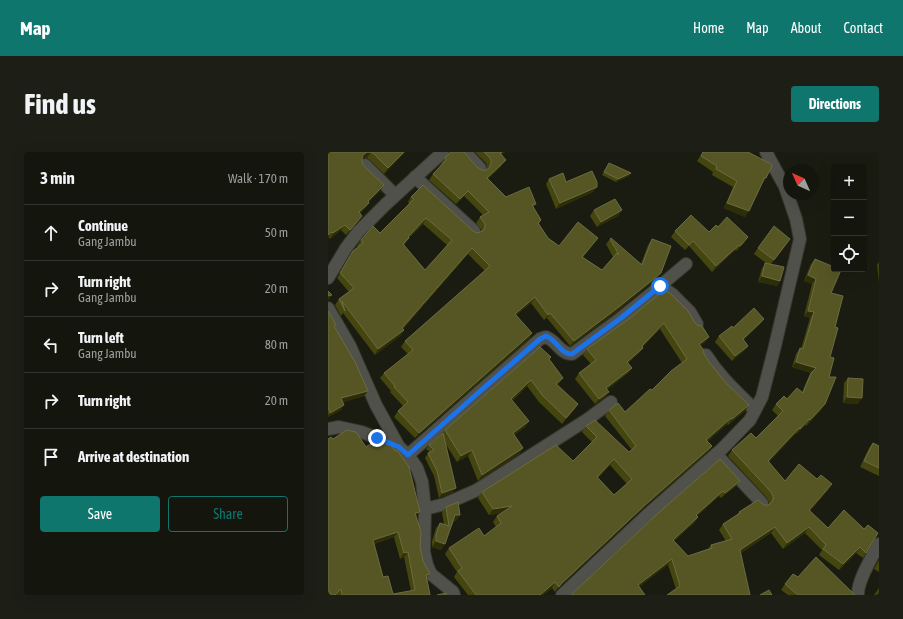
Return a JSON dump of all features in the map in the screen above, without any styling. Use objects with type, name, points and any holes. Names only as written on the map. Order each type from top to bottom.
[{"type":"street","points":[[328,278],[346,248],[358,232],[443,152]]},
{"type":"street","points":[[465,152],[480,168]]},
{"type":"street","points":[[562,595],[646,516],[716,454],[750,420],[762,397],[800,239],[796,219],[785,187],[766,152]]},
{"type":"street","points":[[365,165],[395,196]]},
{"type":"street","points":[[416,177],[474,231]]},
{"type":"street","points":[[403,451],[478,393],[540,339],[546,336],[552,339],[563,352],[572,354],[621,318],[686,264]]},
{"type":"street","points":[[660,286],[672,294],[686,307],[697,324]]},
{"type":"street","points":[[328,308],[350,346],[376,405],[403,451],[417,468],[422,482],[425,509],[424,552],[427,565],[431,574],[453,592],[454,595]]},
{"type":"street","points":[[706,355],[714,368],[755,410]]},
{"type":"street","points":[[425,509],[446,504],[477,490],[588,419],[611,402]]},
{"type":"street","points":[[328,429],[340,427],[362,432],[403,451]]},
{"type":"street","points":[[716,454],[762,503]]},
{"type":"street","points":[[858,595],[861,579],[879,544]]},
{"type":"building","points":[[328,152],[367,152],[362,158],[363,165],[384,185],[368,201],[369,203],[359,212],[362,216],[350,230],[345,225],[328,235]]},
{"type":"building","points":[[371,152],[404,152],[388,168]]},
{"type":"building","points":[[451,152],[464,152],[478,168],[486,170],[491,164],[491,160],[484,152],[502,152],[500,153],[506,160],[487,178],[506,197],[529,187],[536,204],[532,205],[541,220],[538,223],[548,238],[559,246],[578,222],[598,238],[582,257],[602,270],[617,253],[619,255],[610,239],[611,238],[642,265],[652,239],[671,246],[661,273],[574,341],[550,313],[548,315],[535,297],[515,314],[532,333],[419,433],[398,411],[408,402],[394,387],[395,386],[384,373],[413,350],[405,341],[490,266],[472,248],[402,328],[404,330],[378,349],[342,301],[345,311],[339,299],[354,288],[340,273],[353,251],[363,243],[361,240],[373,226],[380,233],[414,199],[411,197],[423,185],[473,231],[477,233],[483,231],[485,224],[480,217],[489,212],[468,191],[460,199],[433,174],[446,160],[445,158]],"holes":[[[426,218],[452,240],[425,270],[403,244]]]},
{"type":"building","points":[[703,152],[748,152],[771,164],[772,166],[766,178],[765,177],[749,211],[727,203],[737,181],[716,169],[717,166],[701,156]]},
{"type":"building","points":[[609,163],[631,173],[618,179],[604,172]]},
{"type":"building","points":[[592,171],[597,182],[597,187],[560,203],[549,179],[563,173],[566,182]]},
{"type":"building","points":[[615,199],[622,210],[601,222],[594,210]]},
{"type":"building","points":[[691,215],[709,232],[716,225],[718,227],[727,217],[748,237],[740,246],[739,245],[716,266],[693,241],[689,245],[675,231]]},
{"type":"building","points":[[774,226],[790,239],[774,260],[758,248]]},
{"type":"building","points":[[815,259],[831,266],[831,272],[840,272],[831,293],[843,296],[835,327],[838,328],[830,357],[834,358],[829,377],[836,377],[825,404],[810,420],[809,419],[800,429],[799,428],[768,461],[785,481],[799,464],[817,479],[821,475],[832,484],[809,510],[828,528],[844,510],[864,529],[868,525],[878,533],[866,553],[860,547],[843,564],[823,549],[826,545],[809,527],[787,543],[775,527],[740,550],[750,595],[667,595],[680,586],[672,559],[638,585],[645,595],[571,595],[655,516],[720,459],[740,481],[725,493],[723,491],[696,515],[698,517],[673,540],[688,556],[712,548],[711,545],[732,539],[723,524],[740,513],[739,512],[758,500],[764,505],[771,503],[773,496],[771,492],[732,450],[751,433],[756,438],[783,411],[776,404],[784,396],[787,399],[797,388],[803,393],[811,373],[816,368],[796,362],[800,348],[803,349],[814,312],[808,311],[816,279],[808,275]]},
{"type":"building","points":[[765,263],[784,267],[780,281],[762,276]]},
{"type":"building","points":[[664,290],[671,294],[688,311],[695,323],[702,326],[709,337],[699,344],[709,362],[727,384],[749,405],[732,419],[731,418],[706,440],[712,446],[645,505],[559,587],[555,582],[540,595],[476,595],[458,571],[462,568],[449,548],[479,528],[484,536],[501,523],[497,516],[512,506],[493,509],[482,492],[556,445],[573,461],[597,437],[586,426],[595,420],[629,452],[636,446],[609,410],[618,403],[625,412],[650,389],[652,390],[671,371],[687,359],[664,323],[642,346],[643,348],[627,362],[632,368],[606,388],[609,392],[599,399],[579,373],[596,360],[587,349],[630,318]],"holes":[[[614,459],[632,479],[614,495],[597,477]]]},
{"type":"building","points":[[754,308],[764,319],[743,339],[748,346],[735,356],[719,336],[732,326],[733,328]]},
{"type":"building","points":[[328,311],[336,325],[334,326],[355,362],[368,391],[341,398],[344,405],[330,413],[328,409]]},
{"type":"building","points":[[540,347],[551,357],[549,359],[563,378],[556,384],[578,404],[566,418],[543,396],[531,380],[511,399],[529,421],[513,433],[523,448],[482,475],[472,450],[461,456],[445,430]]},
{"type":"building","points":[[848,378],[863,379],[862,398],[847,397]]},
{"type":"building","points":[[347,430],[356,432],[366,447],[377,439],[391,445],[395,451],[397,450],[409,467],[420,512],[415,513],[421,532],[420,547],[423,561],[430,574],[426,575],[430,595],[342,595],[341,589],[335,595],[331,595],[328,589],[328,439],[331,437],[333,439]],"holes":[[[398,532],[404,553],[408,552],[415,590],[393,594],[388,576],[383,577],[373,540]]]},
{"type":"building","points":[[443,433],[456,488],[442,493],[437,471],[428,453],[434,450],[429,445]]},
{"type":"building","points":[[873,443],[879,446],[879,468],[864,461]]},
{"type":"building","points":[[458,502],[460,515],[455,515],[445,544],[436,541],[436,535],[440,523],[449,526],[446,507]]},
{"type":"building","points":[[816,557],[855,595],[798,595],[785,584],[793,574],[798,577]]},
{"type":"building","points":[[769,590],[772,595],[760,595]]},
{"type":"route","points":[[377,438],[399,447],[408,455],[540,339],[546,336],[552,339],[563,352],[572,354],[621,318],[660,286]]}]
